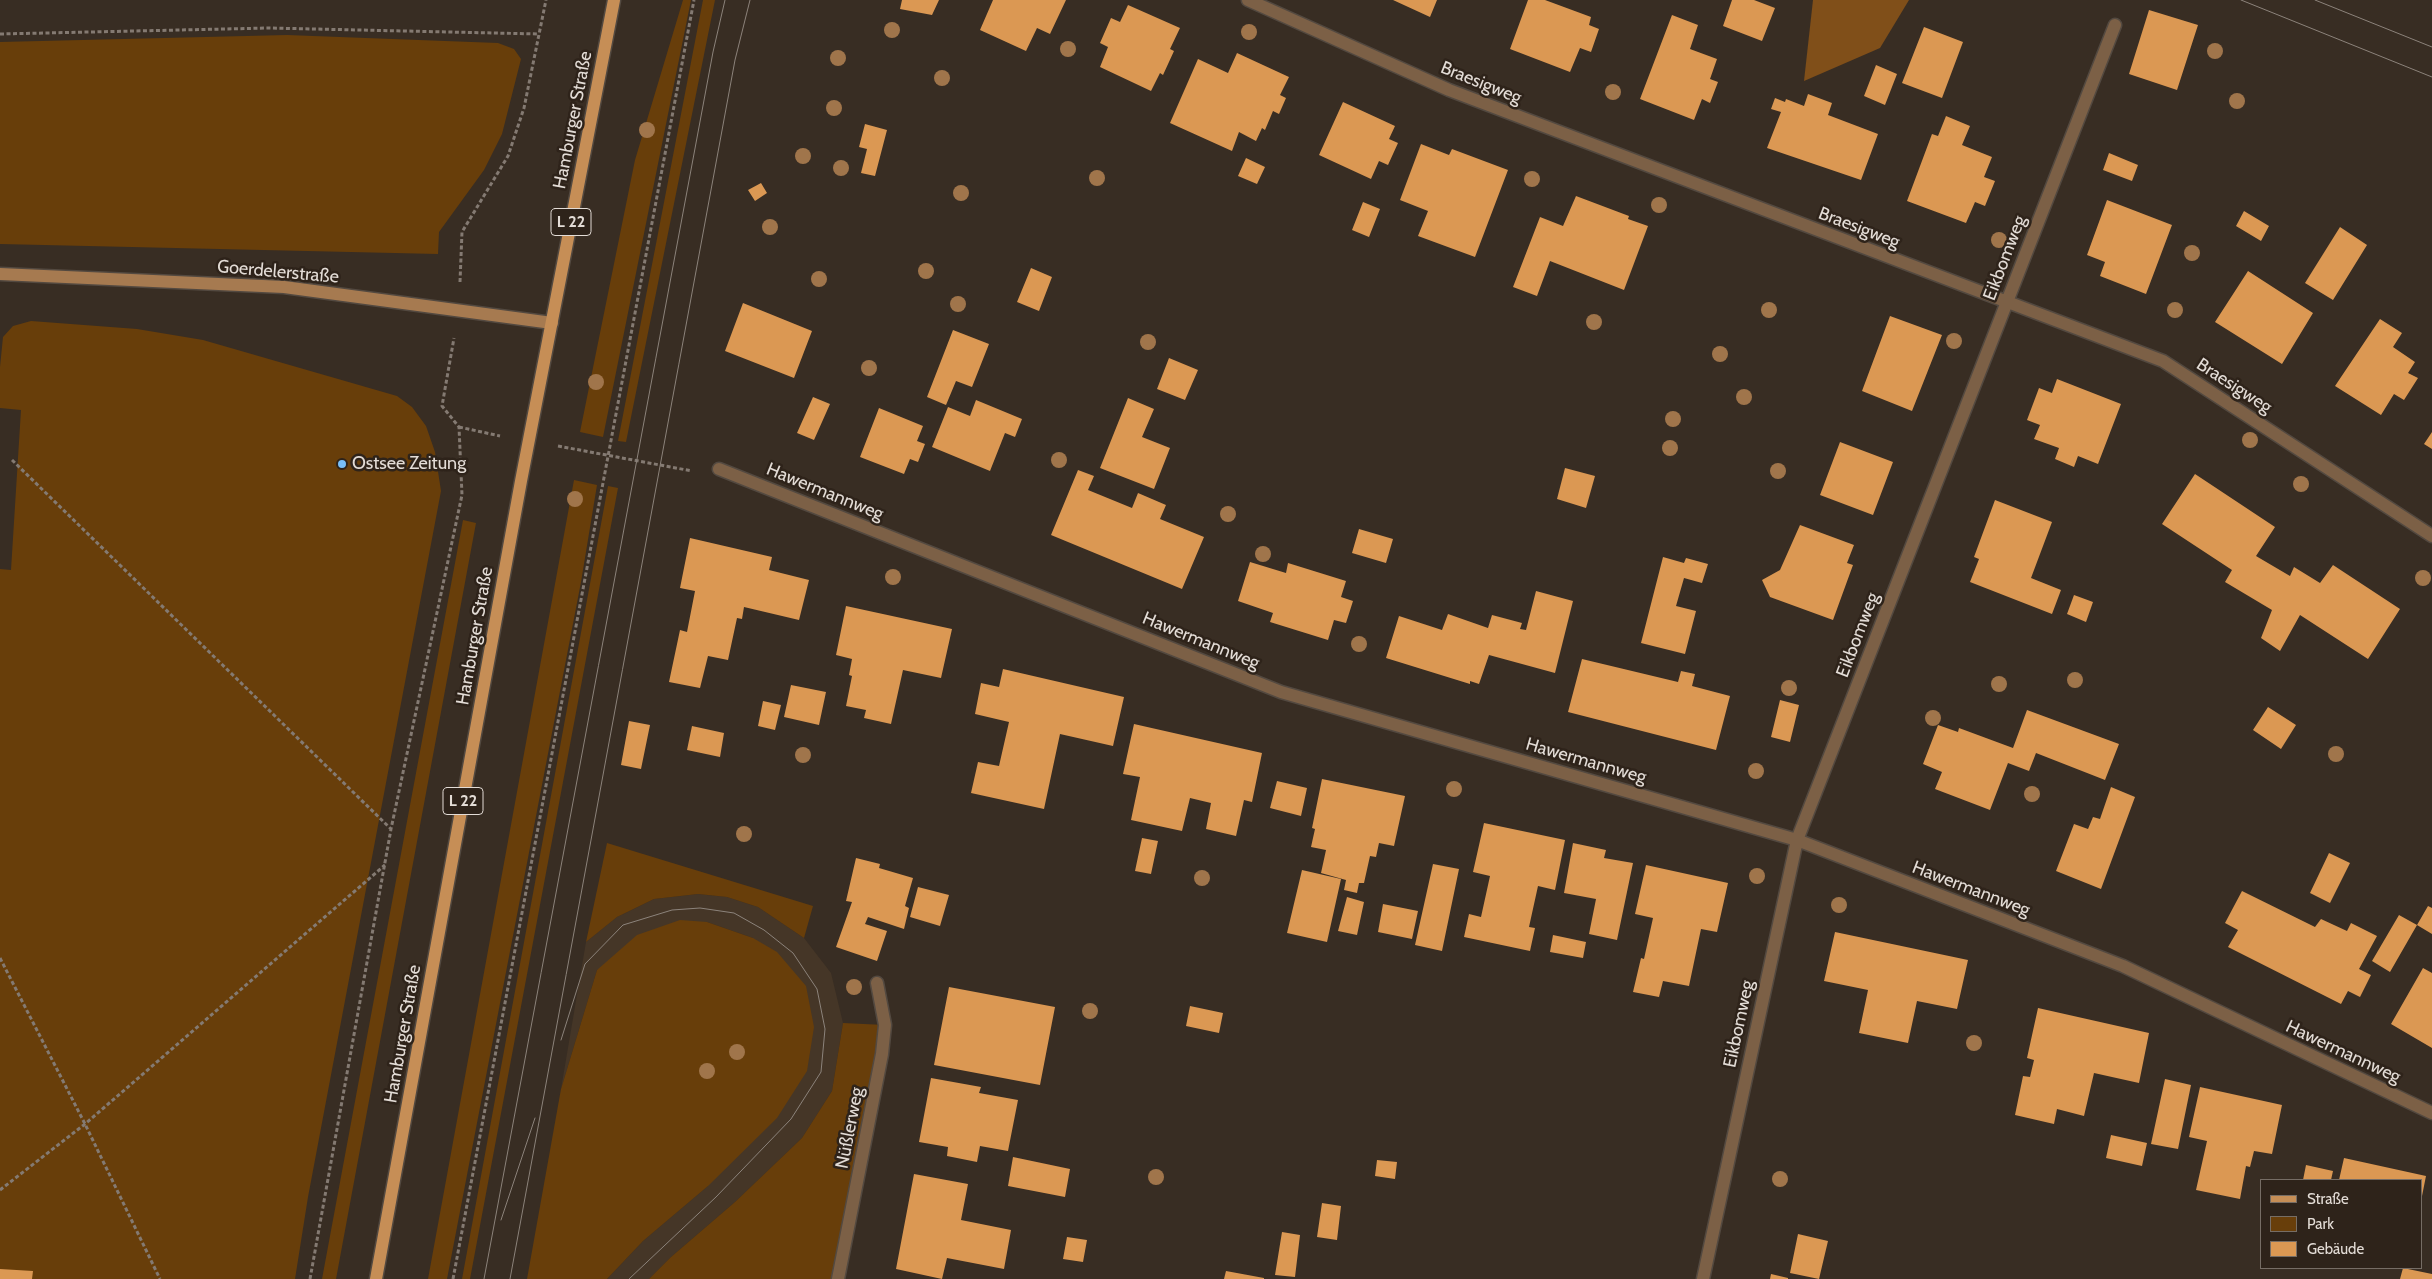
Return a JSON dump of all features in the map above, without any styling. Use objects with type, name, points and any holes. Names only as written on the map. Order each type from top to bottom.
[{"type":"main road","name":"Hamburger Straße","points":[[376,1279],[529,442],[614,0]]},
{"type":"street","name":"Braesigweg","points":[[1248,0],[1449,90],[2163,361],[2432,536]]},
{"type":"street","name":"Eikbomweg","points":[[1703,1279],[1797,840],[2115,25]]},
{"type":"street","name":"Goerdelerstraße","points":[[0,274],[284,287],[552,323]]},
{"type":"street","name":"Hawermannweg","points":[[719,469],[1281,692],[1797,840],[2123,966],[2432,1114]]},
{"type":"street","name":"Nüßlerweg","points":[[838,1279],[882,1054],[885,1025],[877,983]]},
{"type":"path","points":[[462,232],[508,156],[524,108],[546,0]]},
{"type":"path","points":[[453,1279],[694,0]]},
{"type":"path","points":[[0,34],[269,28],[540,34]]},
{"type":"path","points":[[310,1279],[392,829],[462,495],[459,428],[442,406]]},
{"type":"path","points":[[459,428],[699,472],[719,469]]},
{"type":"path","points":[[12,460],[392,829]]},
{"type":"path","points":[[0,1190],[85,1124],[386,865]]},
{"type":"path","points":[[0,958],[85,1124],[160,1279]]},
{"type":"shaded area","points":[[1813,0],[1909,0],[1880,48],[1804,81]]},
{"type":"shaded area","points":[[698,894],[727,897],[758,907],[804,938],[831,973],[843,1023],[832,1091],[802,1138],[735,1202],[671,1257],[649,1279],[607,1279],[643,1241],[708,1186],[753,938],[707,922],[597,970],[561,1089],[586,942],[617,917],[654,899]]},
{"type":"green space","points":[[683,0],[691,0],[603,437],[580,432],[635,160]]},
{"type":"green space","points":[[703,0],[715,0],[626,442],[618,441]]},
{"type":"green space","points":[[287,35],[498,43],[514,49],[521,59],[502,134],[484,170],[439,232],[438,254],[0,244],[0,42]]},
{"type":"green space","points":[[31,321],[137,329],[203,340],[397,396],[412,407],[426,426],[435,452],[441,491],[308,1197],[295,1279],[0,1279],[0,569],[11,570],[21,410],[0,408],[0,367],[3,337],[13,326]]},
{"type":"green space","points":[[574,480],[597,485],[581,582],[447,1279],[428,1279]]},
{"type":"green space","points":[[608,486],[618,488],[470,1279],[462,1279]]},
{"type":"green space","points":[[463,520],[476,523],[336,1279],[322,1279]]},
{"type":"green space","points":[[607,843],[813,906],[804,938],[758,907],[727,897],[698,894],[654,899],[617,917],[586,942]]},
{"type":"green space","points":[[680,920],[707,922],[753,938],[777,952],[806,986],[814,1027],[807,1071],[777,1118],[708,1186],[643,1241],[607,1279],[527,1279],[561,1089],[597,970],[637,935]]},
{"type":"green space","points":[[843,1023],[885,1025],[838,1279],[649,1279],[671,1257],[735,1202],[802,1138],[832,1091]]},
{"type":"building","points":[[902,0],[939,0],[932,15],[900,9]]},
{"type":"building","points":[[993,0],[1066,0],[1050,34],[1037,28],[1026,51],[980,30]]},
{"type":"building","points":[[1393,0],[1437,0],[1430,17]]},
{"type":"building","points":[[1528,0],[1545,0],[1591,17],[1589,25],[1599,29],[1591,52],[1580,48],[1570,72],[1510,49]]},
{"type":"building","points":[[1732,0],[1754,0],[1775,8],[1762,41],[1723,26]]},
{"type":"building","points":[[1128,5],[1180,28],[1170,49],[1174,51],[1163,75],[1160,73],[1151,91],[1100,67],[1108,47],[1100,43],[1111,18],[1120,22]]},
{"type":"building","points":[[2149,10],[2198,25],[2177,90],[2129,74]]},
{"type":"building","points":[[1672,15],[1698,25],[1690,49],[1717,59],[1710,79],[1718,82],[1710,103],[1702,99],[1694,120],[1640,99]]},
{"type":"building","points":[[1924,27],[1963,42],[1942,98],[1902,83]]},
{"type":"building","points":[[1237,53],[1289,77],[1280,95],[1286,98],[1279,114],[1273,111],[1265,130],[1262,128],[1256,141],[1239,132],[1232,151],[1170,123],[1198,59],[1228,73]]},
{"type":"building","points":[[1876,65],[1897,74],[1885,105],[1864,96]]},
{"type":"building","points":[[1808,94],[1832,103],[1828,115],[1878,134],[1861,180],[1767,148],[1781,112],[1771,109],[1775,98],[1785,102],[1786,99],[1804,106]]},
{"type":"building","points":[[1343,102],[1395,126],[1389,139],[1398,143],[1388,165],[1379,161],[1371,179],[1319,155]]},
{"type":"building","points":[[1946,116],[1970,126],[1962,145],[1992,157],[1984,177],[1995,181],[1985,206],[1975,202],[1966,223],[1907,201],[1932,134],[1938,136]]},
{"type":"building","points":[[865,124],[887,130],[875,176],[861,173],[867,149],[859,147]]},
{"type":"building","points":[[1421,144],[1449,155],[1452,149],[1508,170],[1475,257],[1418,236],[1428,211],[1400,200]]},
{"type":"building","points":[[2109,153],[2138,165],[2132,181],[2103,170]]},
{"type":"building","points":[[1246,158],[1265,167],[1257,184],[1238,176]]},
{"type":"building","points":[[761,183],[767,193],[755,201],[748,190]]},
{"type":"building","points":[[1576,196],[1629,216],[1628,219],[1648,226],[1624,290],[1550,261],[1537,296],[1513,287],[1540,217],[1563,226]]},
{"type":"building","points":[[2107,200],[2172,225],[2146,294],[2100,276],[2105,262],[2087,255]]},
{"type":"building","points":[[1363,202],[1380,209],[1369,237],[1352,230]]},
{"type":"building","points":[[2244,211],[2269,226],[2261,241],[2236,226]]},
{"type":"building","points":[[2340,227],[2367,245],[2333,300],[2305,283]]},
{"type":"building","points":[[1031,268],[1052,277],[1039,311],[1017,302]]},
{"type":"building","points":[[2248,271],[2313,313],[2282,364],[2215,322]]},
{"type":"building","points":[[743,303],[812,331],[794,378],[725,351]]},
{"type":"building","points":[[1890,316],[1942,335],[1912,411],[1862,391]]},
{"type":"building","points":[[2380,319],[2402,333],[2393,347],[2415,362],[2408,373],[2418,378],[2404,400],[2394,394],[2381,415],[2335,386]]},
{"type":"building","points":[[953,330],[989,344],[972,387],[956,381],[946,405],[927,397]]},
{"type":"building","points":[[1169,358],[1198,370],[1185,400],[1157,389]]},
{"type":"building","points":[[2057,379],[2121,404],[2098,464],[2078,456],[2074,467],[2055,459],[2059,448],[2034,439],[2040,425],[2027,420],[2039,388],[2052,393]]},
{"type":"building","points":[[813,397],[830,404],[814,440],[797,433]]},
{"type":"building","points":[[1128,398],[1154,409],[1142,437],[1170,448],[1154,489],[1100,468]]},
{"type":"building","points":[[976,400],[1022,419],[1015,437],[1005,433],[990,471],[932,447],[948,407],[970,416]]},
{"type":"building","points":[[879,408],[923,426],[917,441],[925,444],[918,462],[910,459],[904,474],[860,457]]},
{"type":"building","points":[[2432,432],[2432,449],[2424,444]]},
{"type":"building","points":[[1840,442],[1893,462],[1873,515],[1820,495]]},
{"type":"building","points":[[1565,468],[1595,476],[1586,508],[1557,499]]},
{"type":"building","points":[[1078,470],[1094,476],[1088,490],[1132,508],[1138,493],[1166,505],[1160,519],[1204,537],[1182,589],[1051,535]]},
{"type":"building","points":[[2195,474],[2275,527],[2256,556],[2290,576],[2294,567],[2320,583],[2333,565],[2400,609],[2368,659],[2300,615],[2280,651],[2261,638],[2272,610],[2225,582],[2232,570],[2162,524]]},
{"type":"building","points":[[1995,500],[2052,522],[2031,578],[2061,590],[2052,614],[1970,582],[1979,559],[1974,557]]},
{"type":"building","points":[[1800,525],[1854,545],[1847,563],[1853,565],[1833,620],[1770,597],[1762,580],[1780,570]]},
{"type":"building","points":[[1359,529],[1393,539],[1386,563],[1352,553]]},
{"type":"building","points":[[690,538],[772,557],[769,570],[809,580],[799,620],[744,607],[742,619],[737,618],[728,660],[708,656],[700,688],[669,682],[680,630],[687,632],[695,591],[680,588]]},
{"type":"building","points":[[1663,557],[1684,563],[1686,558],[1708,564],[1702,583],[1684,578],[1676,606],[1696,611],[1685,654],[1641,643]]},
{"type":"building","points":[[1250,562],[1286,573],[1288,563],[1346,581],[1341,597],[1353,601],[1346,623],[1334,620],[1328,640],[1270,622],[1273,613],[1238,601]]},
{"type":"building","points":[[1536,591],[1573,601],[1555,673],[1489,655],[1479,684],[1470,681],[1470,684],[1386,658],[1399,616],[1442,630],[1448,614],[1488,628],[1492,615],[1522,623],[1520,629],[1526,630]]},
{"type":"building","points":[[2074,595],[2093,602],[2086,622],[2067,614]]},
{"type":"building","points":[[846,606],[952,629],[941,678],[903,670],[891,724],[864,718],[866,710],[846,706],[852,676],[849,675],[852,659],[836,655]]},
{"type":"building","points":[[1582,659],[1678,682],[1681,671],[1695,674],[1692,686],[1730,696],[1716,750],[1568,712]]},
{"type":"building","points":[[1003,669],[1124,697],[1113,746],[1060,734],[1044,809],[971,793],[978,762],[999,766],[1009,722],[975,714],[981,683],[999,687]]},
{"type":"building","points":[[791,685],[826,692],[819,725],[784,717]]},
{"type":"building","points":[[1780,700],[1799,705],[1790,742],[1771,737]]},
{"type":"building","points":[[763,701],[781,705],[775,730],[758,726]]},
{"type":"building","points":[[2268,707],[2296,725],[2281,749],[2253,730]]},
{"type":"building","points":[[2027,710],[2119,744],[2105,780],[2036,753],[2029,771],[2008,763],[1990,810],[1935,789],[1942,772],[1923,764],[1938,725],[1958,732],[1959,728],[2013,748]]},
{"type":"building","points":[[629,721],[650,725],[641,769],[621,765]]},
{"type":"building","points":[[1134,724],[1262,753],[1252,802],[1244,800],[1236,836],[1206,829],[1211,803],[1190,798],[1182,831],[1131,820],[1140,777],[1123,774]]},
{"type":"building","points":[[692,726],[724,733],[720,757],[687,750]]},
{"type":"building","points":[[1322,779],[1405,796],[1394,846],[1379,843],[1376,857],[1370,856],[1364,883],[1359,883],[1357,893],[1344,890],[1346,880],[1321,873],[1326,850],[1311,847],[1315,829],[1312,828]]},
{"type":"building","points":[[1277,781],[1307,788],[1301,816],[1270,808]]},
{"type":"building","points":[[2111,787],[2135,797],[2101,889],[2056,871],[2074,824],[2088,829],[2093,817],[2100,819]]},
{"type":"building","points":[[1484,823],[1565,840],[1555,890],[1538,886],[1529,927],[1535,928],[1530,951],[1464,937],[1469,914],[1481,917],[1490,876],[1473,872]]},
{"type":"building","points":[[1142,838],[1158,841],[1151,874],[1135,871]]},
{"type":"building","points":[[1573,843],[1606,850],[1604,858],[1633,863],[1617,940],[1589,934],[1596,899],[1564,893]]},
{"type":"building","points":[[2329,853],[2350,863],[2330,903],[2310,893]]},
{"type":"building","points":[[856,858],[880,864],[879,868],[913,878],[905,906],[909,908],[904,929],[868,917],[865,924],[887,931],[877,961],[836,947],[852,902],[846,901]]},
{"type":"building","points":[[1433,864],[1459,869],[1442,951],[1415,945]]},
{"type":"building","points":[[1646,865],[1728,883],[1717,932],[1701,929],[1689,986],[1663,981],[1659,997],[1633,992],[1641,958],[1644,959],[1653,918],[1635,914]]},
{"type":"building","points":[[1302,870],[1341,879],[1327,942],[1287,933]]},
{"type":"building","points":[[918,887],[949,895],[940,926],[910,917]]},
{"type":"building","points":[[2242,891],[2315,927],[2321,919],[2347,931],[2351,923],[2377,936],[2359,969],[2371,975],[2360,997],[2348,991],[2341,1004],[2228,947],[2238,930],[2225,923]]},
{"type":"building","points":[[1347,897],[1364,902],[1357,935],[1338,931]]},
{"type":"building","points":[[1383,904],[1418,911],[1412,939],[1378,932]]},
{"type":"building","points":[[2428,906],[2432,908],[2432,934],[2417,925]]},
{"type":"building","points":[[2399,915],[2417,925],[2390,972],[2372,961]]},
{"type":"building","points":[[1835,932],[1968,960],[1957,1009],[1917,1001],[1908,1043],[1859,1033],[1868,990],[1824,981]]},
{"type":"building","points":[[1553,935],[1586,942],[1583,958],[1550,952]]},
{"type":"building","points":[[2423,968],[2432,973],[2432,1048],[2391,1024]]},
{"type":"building","points":[[949,987],[1055,1007],[1040,1085],[934,1065]]},
{"type":"building","points":[[1190,1006],[1223,1013],[1219,1033],[1186,1026]]},
{"type":"building","points":[[2038,1008],[2149,1033],[2139,1083],[2094,1073],[2084,1116],[2057,1109],[2054,1124],[2015,1115],[2023,1076],[2030,1077],[2034,1060],[2027,1058]]},
{"type":"building","points":[[931,1078],[981,1087],[979,1093],[1018,1100],[1008,1151],[980,1146],[977,1162],[947,1156],[948,1147],[919,1142]]},
{"type":"building","points":[[2165,1079],[2191,1085],[2178,1149],[2151,1144]]},
{"type":"building","points":[[2200,1087],[2282,1105],[2272,1154],[2254,1151],[2250,1167],[2246,1166],[2240,1199],[2196,1190],[2207,1141],[2189,1137]]},
{"type":"building","points":[[2111,1135],[2147,1143],[2142,1166],[2106,1158]]},
{"type":"building","points":[[1013,1157],[1070,1169],[1065,1197],[1008,1186]]},
{"type":"building","points":[[2344,1158],[2426,1176],[2422,1196],[2422,1179],[2339,1179]]},
{"type":"building","points":[[1377,1160],[1397,1162],[1395,1179],[1375,1176]]},
{"type":"building","points":[[2306,1165],[2333,1171],[2331,1179],[2303,1179]]},
{"type":"building","points":[[914,1174],[968,1184],[961,1220],[1011,1230],[1004,1269],[947,1258],[942,1279],[896,1269]]},
{"type":"building","points":[[1322,1203],[1341,1206],[1337,1240],[1317,1237]]},
{"type":"building","points":[[1282,1232],[1300,1235],[1295,1277],[1275,1275]]},
{"type":"building","points":[[1798,1234],[1828,1241],[1819,1279],[1790,1273]]},
{"type":"building","points":[[1067,1237],[1087,1240],[1083,1262],[1063,1259]]},
{"type":"building","points":[[0,1269],[33,1271],[32,1279],[0,1279]]},
{"type":"building","points":[[2403,1269],[2432,1274],[2432,1279],[2400,1279]]},
{"type":"building","points":[[1226,1271],[1264,1278],[1264,1279],[1224,1279]]},
{"type":"building","points":[[1771,1274],[1788,1278],[1788,1279],[1770,1279]]},
{"type":"tram line","points":[[484,1279],[713,52],[725,0]]},
{"type":"tram line","points":[[510,1279],[735,60],[750,0]]},
{"type":"tram line","points":[[2241,0],[2432,77]]},
{"type":"tram line","points":[[2315,0],[2432,47]]},
{"type":"tram line","points":[[561,1040],[585,964],[623,925],[672,910],[700,908],[734,913],[764,930],[793,953],[817,989],[825,1029],[821,1072],[791,1119],[716,1197],[629,1279]]},
{"type":"tram line","points":[[501,1220],[535,1118]]},
{"type":"place","name":"Ostsee Zeitung","points":[[342,464]]}]
